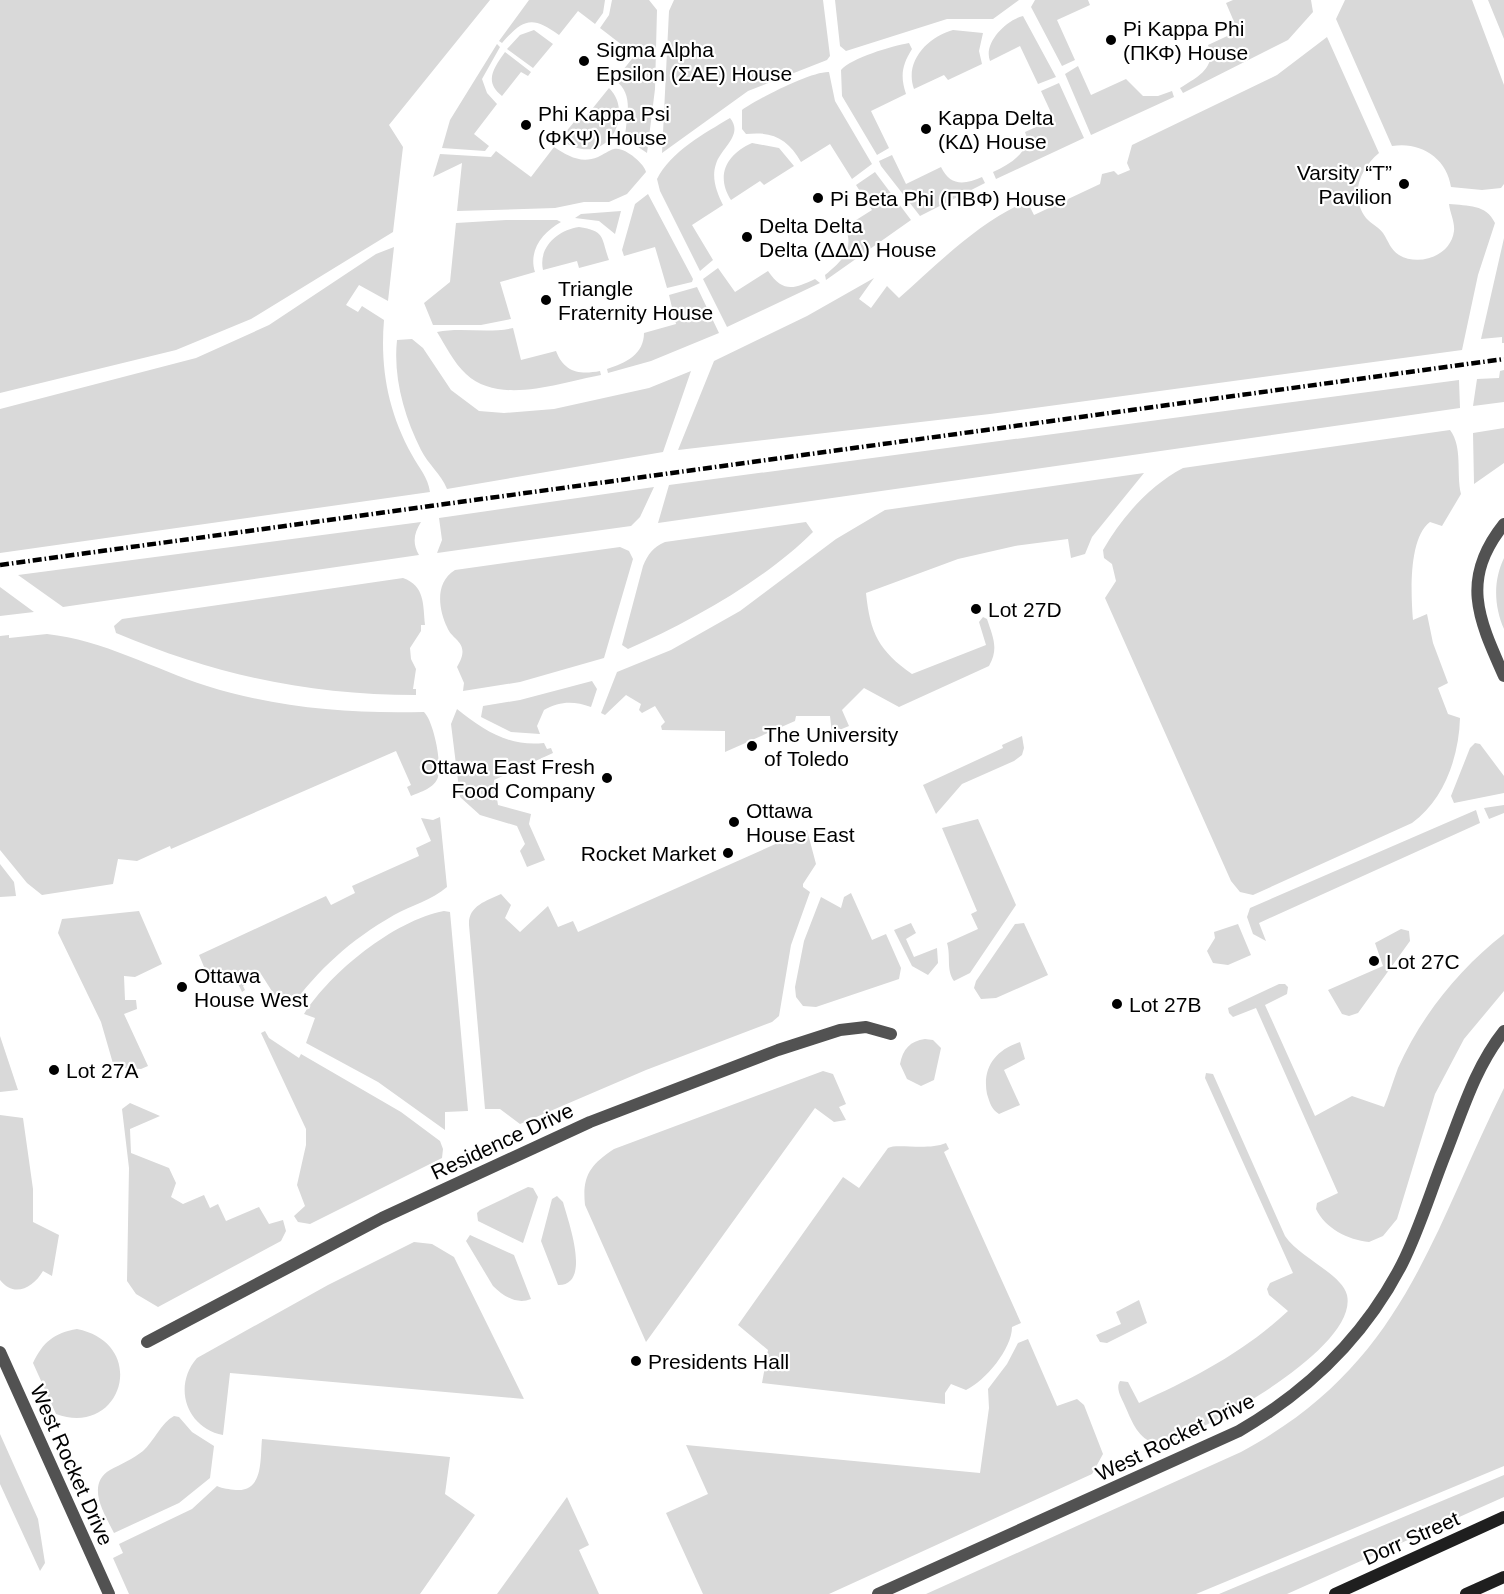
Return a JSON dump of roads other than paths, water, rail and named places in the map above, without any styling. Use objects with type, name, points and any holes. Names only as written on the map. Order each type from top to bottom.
[{"type":"main road","name":"Dorr Street","points":[[1335,1594],[1504,1517]]},
{"type":"main road","points":[[1466,1594],[1504,1577]]},
{"type":"street","points":[[1504,524],[1488,545],[1479,567],[1476,594],[1479,615],[1504,676]]},
{"type":"street","name":"Residence Drive","points":[[147,1342],[381,1218],[590,1122],[778,1050],[840,1030],[866,1027],[891,1034]]},
{"type":"street","name":"West Rocket Drive","points":[[878,1594],[1239,1431],[1273,1411],[1330,1364],[1381,1299],[1402,1263],[1478,1070],[1504,1031]]},
{"type":"street","name":"West Rocket Drive","points":[[0,1352],[109,1594]]},
{"type":"railway","points":[[0,565],[1504,359]]},
{"type":"place","name":"Pi Kappa Phi (ΠΚΦ) House","points":[[1111,40]]},
{"type":"place","name":"Sigma Alpha Epsilon (ΣΑΕ) House","points":[[584,61]]},
{"type":"place","name":"Phi Kappa Psi (ΦΚΨ) House","points":[[526,125]]},
{"type":"place","name":"Kappa Delta (ΚΔ) House","points":[[926,129]]},
{"type":"place","name":"Varsity “T” Pavilion","points":[[1404,184]]},
{"type":"place","name":"Pi Beta Phi (ΠΒΦ) House","points":[[818,198]]},
{"type":"place","name":"Delta Delta Delta (ΔΔΔ) House","points":[[747,237]]},
{"type":"place","name":"Triangle Fraternity House","points":[[546,300]]},
{"type":"place","name":"Lot 27D","points":[[976,609]]},
{"type":"place","name":"The University of Toledo","points":[[752,746]]},
{"type":"place","name":"Ottawa East Fresh Food Company","points":[[607,778]]},
{"type":"place","name":"Ottawa House East","points":[[734,822]]},
{"type":"place","name":"Rocket Market","points":[[728,853]]},
{"type":"place","name":"Lot 27C","points":[[1374,961]]},
{"type":"place","name":"Ottawa House West","points":[[182,987]]},
{"type":"place","name":"Lot 27B","points":[[1117,1004]]},
{"type":"place","name":"Lot 27A","points":[[54,1070]]},
{"type":"place","name":"Presidents Hall","points":[[636,1361]]}]
